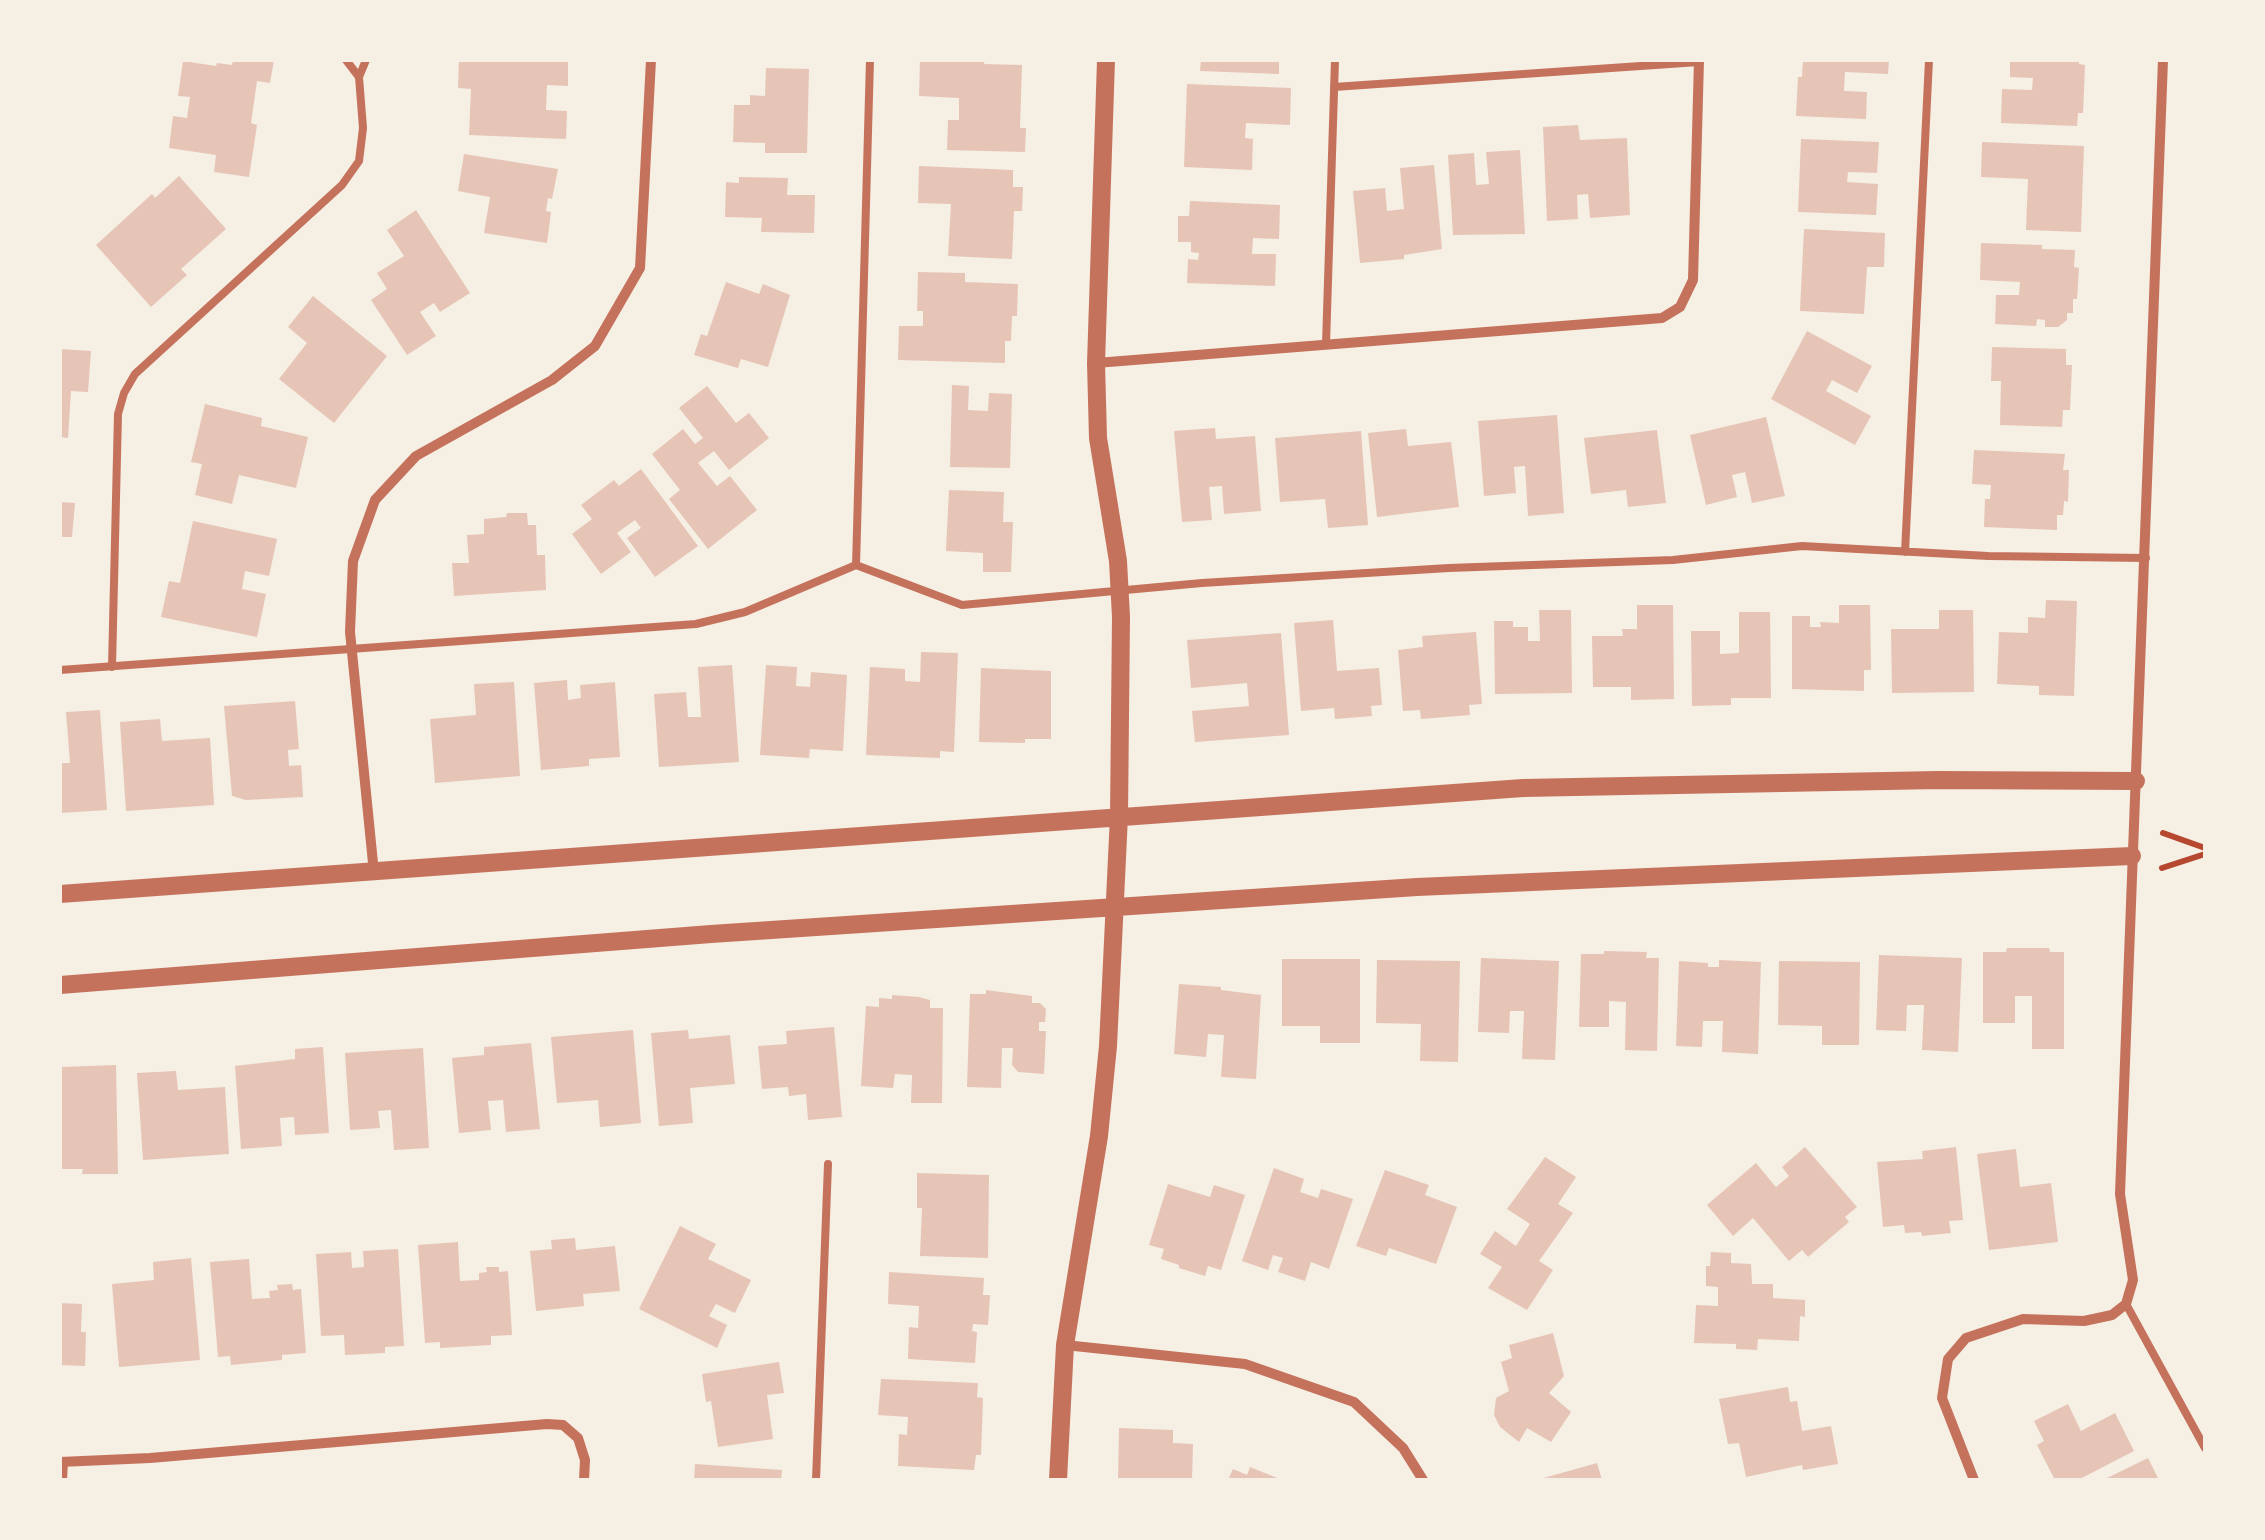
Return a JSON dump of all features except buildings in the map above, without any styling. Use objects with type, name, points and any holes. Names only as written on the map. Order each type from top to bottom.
[{"type":"street","points":[[374,872],[352,650],[353,561],[375,500],[416,456],[552,380],[595,346],[640,268],[651,60]]},
{"type":"street","points":[[1058,1480],[1065,1344],[1099,1136],[1108,1046],[1120,816],[1118,561],[1098,438],[1096,363],[1106,60]]},
{"type":"street","points":[[1974,1480],[1942,1398],[1948,1359],[1966,1338],[2023,1319],[2084,1321],[2112,1315],[2126,1304],[2133,1280],[2120,1194],[2164,60]]},
{"type":"street","points":[[1096,363],[1662,318],[1680,306],[1693,280],[1699,61]]},
{"type":"street","points":[[60,894],[1523,788],[2136,780]]},
{"type":"street","points":[[60,985],[1116,906],[1652,874],[2132,856]]},
{"type":"street","points":[[1065,1344],[1246,1364],[1354,1402],[1403,1448],[1423,1480]]},
{"type":"street","points":[[62,1462],[546,1424],[563,1426],[578,1438],[585,1460],[584,1480]]},
{"type":"lane","points":[[346,60],[359,77]]},
{"type":"lane","points":[[112,668],[118,414],[124,394],[136,374],[342,185],[359,160],[363,128],[359,77],[366,60]]},
{"type":"lane","points":[[856,565],[870,60]]},
{"type":"lane","points":[[1326,344],[1335,60]]},
{"type":"lane","points":[[1905,552],[1929,60]]},
{"type":"lane","points":[[1334,87],[1699,61]]},
{"type":"lane","points":[[60,670],[696,624],[745,612],[856,565],[962,605],[1202,583],[1673,560],[1802,546],[1988,556],[2146,558]]},
{"type":"lane","points":[[816,1480],[828,1164]]},
{"type":"lane","points":[[2126,1304],[2205,1448]]},
{"type":"lane","points":[[62,1462],[63,1480]]},
{"type":"path","points":[[2163,834],[2205,851]]},
{"type":"path","points":[[2162,868],[2205,851]]}]
